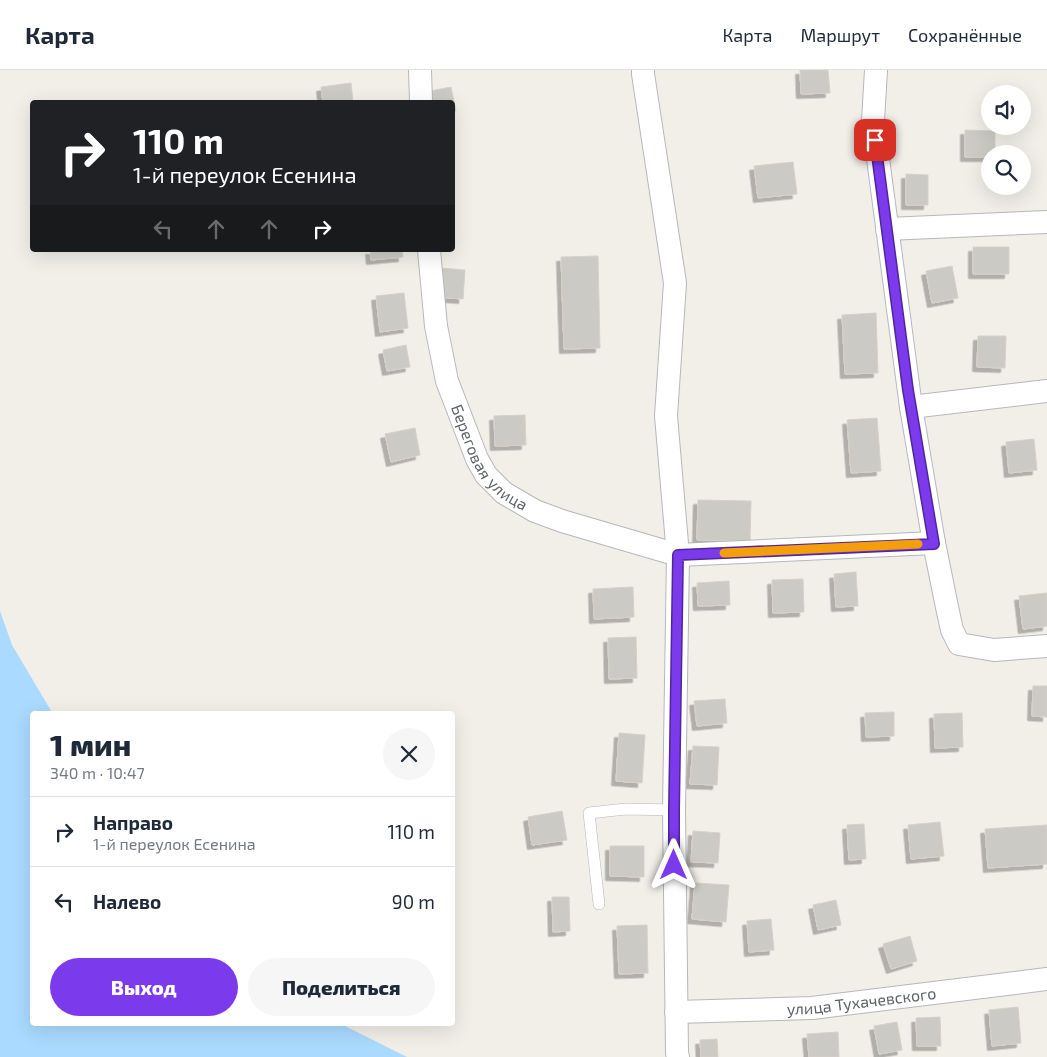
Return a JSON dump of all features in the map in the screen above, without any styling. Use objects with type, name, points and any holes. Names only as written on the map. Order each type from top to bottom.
[{"type":"street","points":[[420,70],[421,100]]},
{"type":"street","points":[[643,70],[675,283],[666,416],[678,555],[674,810],[678,1057]]},
{"type":"street","points":[[876,70],[873,122],[911,406],[934,544],[952,630],[959,644],[994,650],[1047,646]]},
{"type":"street","points":[[887,229],[1047,222]]},
{"type":"street","name":"Береговая улица","points":[[429,252],[436,326],[447,381],[476,459],[486,475],[504,493],[535,511],[562,521],[678,555],[934,544]]},
{"type":"street","points":[[911,406],[1047,391]]},
{"type":"street","name":"улица Тухачевского","points":[[676,1012],[812,1008],[1047,979]]},
{"type":"lane","points":[[599,904],[589,813],[626,809],[674,810]]},
{"type":"water","points":[[0,611],[12,645],[51,711],[30,711],[30,1026],[345,1026],[407,1057],[0,1057]]},
{"type":"building","points":[[800,70],[828,70],[830,93],[801,94]]},
{"type":"building","points":[[351,83],[353,100],[323,100],[321,87]]},
{"type":"building","points":[[451,87],[454,100],[427,100],[425,92]]},
{"type":"building","points":[[965,130],[981,131],[981,135],[995,135],[995,145],[981,145],[981,157],[965,157]]},
{"type":"building","points":[[793,162],[797,194],[758,198],[754,166]]},
{"type":"building","points":[[906,174],[928,175],[928,205],[906,205]]},
{"type":"building","points":[[973,247],[1009,247],[1009,274],[973,274]]},
{"type":"building","points":[[370,252],[402,252],[403,257],[371,260]]},
{"type":"building","points":[[598,256],[600,348],[564,349],[561,257]]},
{"type":"building","points":[[952,266],[958,298],[932,303],[926,271]]},
{"type":"building","points":[[440,268],[465,270],[463,299],[438,297]]},
{"type":"building","points":[[404,293],[408,328],[380,332],[376,296]]},
{"type":"building","points":[[876,313],[878,373],[845,374],[842,315]]},
{"type":"building","points":[[978,336],[1006,336],[1005,368],[977,367]]},
{"type":"building","points":[[406,345],[410,367],[387,371],[383,350]]},
{"type":"building","points":[[525,415],[526,445],[495,446],[494,416]]},
{"type":"building","points":[[877,418],[881,471],[851,473],[847,420]]},
{"type":"building","points":[[415,428],[420,455],[391,462],[385,434]]},
{"type":"building","points":[[1034,439],[1037,470],[1009,473],[1006,442]]},
{"type":"building","points":[[698,500],[751,501],[750,541],[697,540]]},
{"type":"building","points":[[856,572],[858,606],[836,607],[834,574]]},
{"type":"building","points":[[803,579],[804,612],[773,613],[772,580]]},
{"type":"building","points":[[729,581],[730,605],[698,606],[697,583]]},
{"type":"building","points":[[633,587],[634,617],[594,619],[593,589]]},
{"type":"building","points":[[1047,593],[1047,626],[1023,629],[1019,596]]},
{"type":"building","points":[[636,637],[637,678],[609,679],[608,638]]},
{"type":"building","points":[[1033,686],[1047,686],[1047,717],[1032,716]]},
{"type":"building","points":[[725,699],[727,723],[697,726],[694,701]]},
{"type":"building","points":[[894,712],[894,736],[866,737],[865,713]]},
{"type":"building","points":[[962,713],[963,747],[935,748],[934,714]]},
{"type":"building","points":[[619,733],[645,735],[642,783],[616,781]]},
{"type":"building","points":[[693,746],[719,747],[717,785],[690,784]]},
{"type":"building","points":[[562,811],[567,840],[532,845],[528,817]]},
{"type":"building","points":[[940,822],[944,856],[911,859],[908,825]]},
{"type":"building","points":[[864,824],[866,859],[849,860],[847,825]]},
{"type":"building","points":[[1047,825],[1047,864],[988,868],[985,829]]},
{"type":"building","points":[[693,831],[720,833],[718,863],[691,862]]},
{"type":"building","points":[[610,846],[644,846],[644,877],[610,876]]},
{"type":"building","points":[[695,883],[729,885],[726,922],[692,919]]},
{"type":"building","points":[[552,897],[569,897],[570,931],[553,932]]},
{"type":"building","points":[[836,900],[841,925],[818,930],[813,905]]},
{"type":"building","points":[[771,919],[774,950],[749,952],[747,921]]},
{"type":"building","points":[[647,925],[648,973],[619,974],[617,926]]},
{"type":"building","points":[[910,936],[917,961],[891,969],[883,944]]},
{"type":"building","points":[[1018,1007],[1021,1043],[992,1046],[989,1010]]},
{"type":"building","points":[[940,1017],[941,1046],[917,1046],[916,1018]]},
{"type":"building","points":[[897,1022],[902,1050],[879,1054],[874,1026]]},
{"type":"building","points":[[838,1032],[839,1057],[809,1057],[807,1034]]},
{"type":"building","points":[[717,1039],[718,1057],[701,1057],[700,1040]]},
{"type":"slow traffic","points":[[724,553],[918,544]]},
{"type":"route","points":[[674,865],[678,555],[934,544],[908,390],[875,140]]}]
